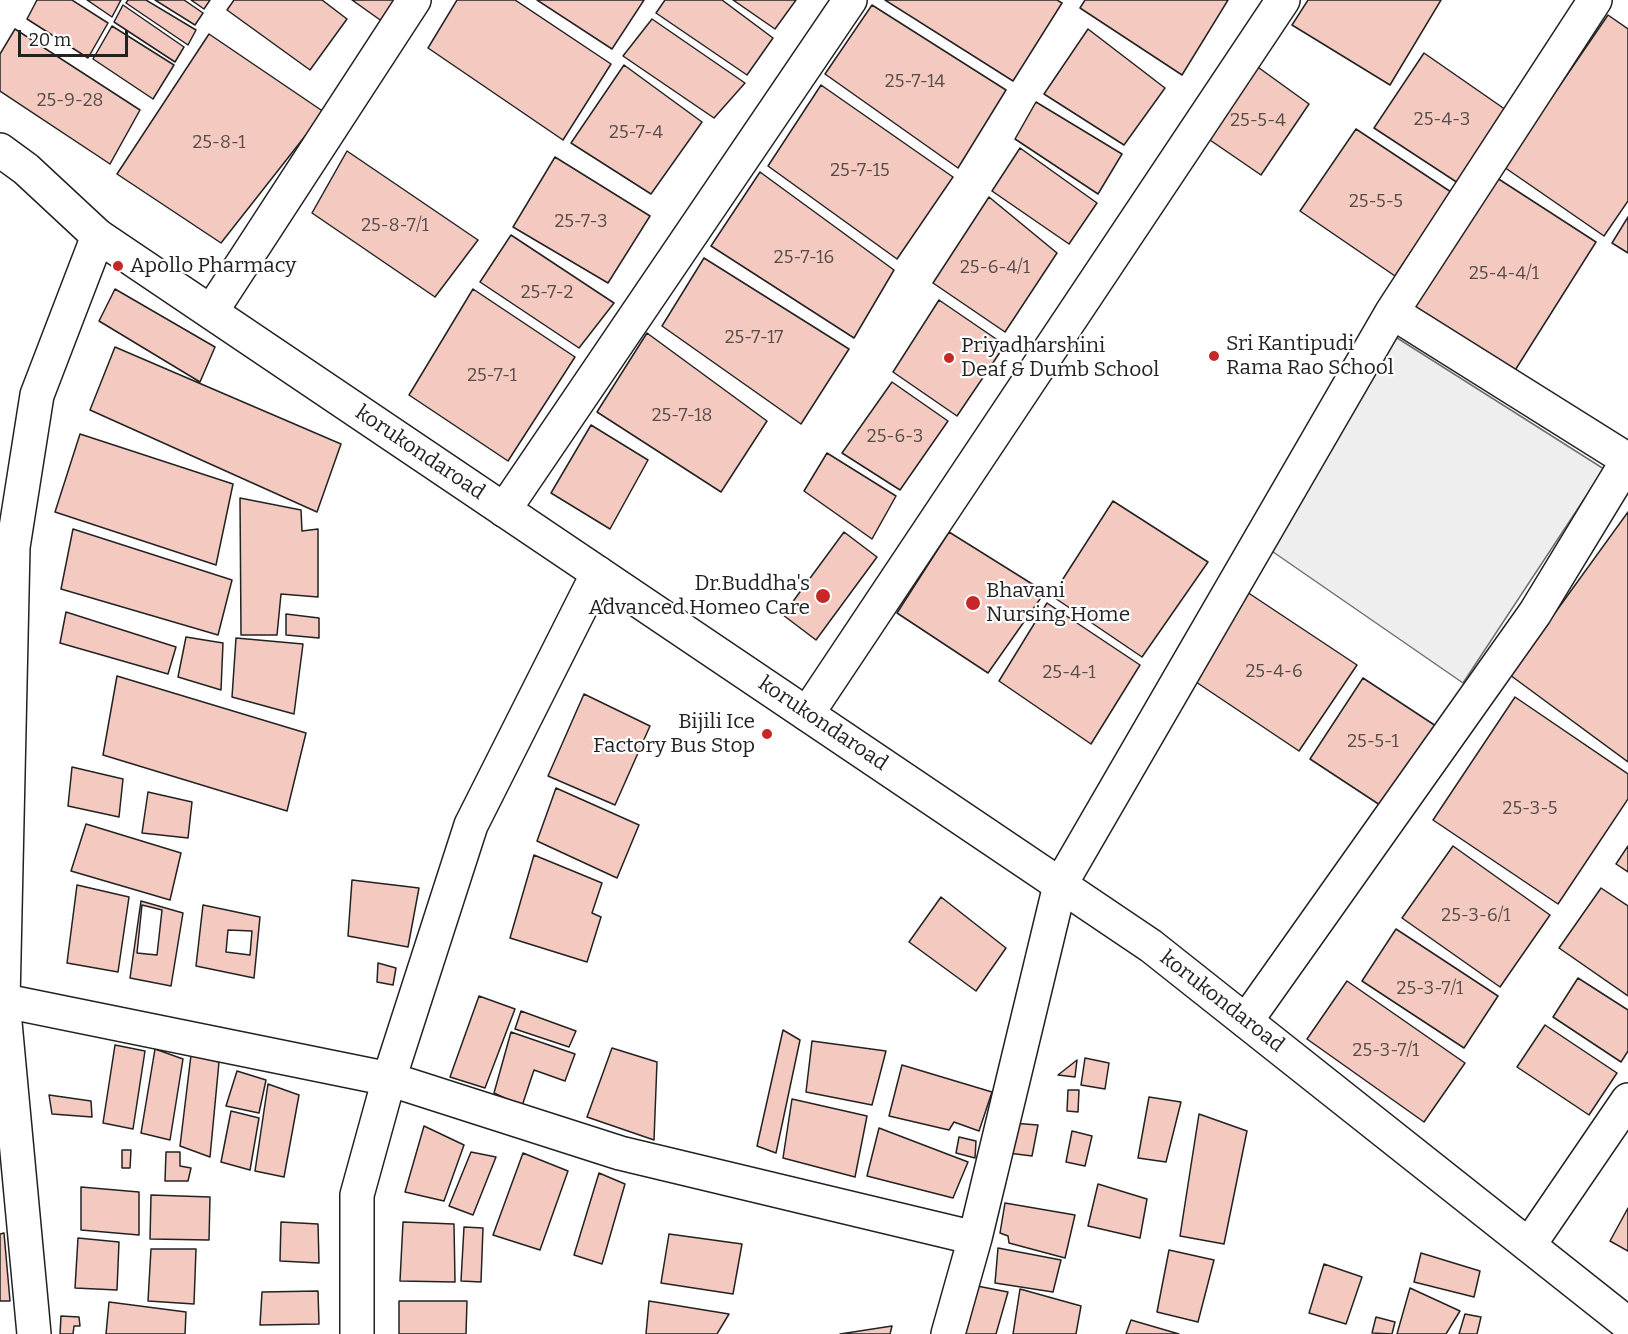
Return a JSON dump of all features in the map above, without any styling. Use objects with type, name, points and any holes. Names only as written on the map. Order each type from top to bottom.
[{"type":"street","points":[[211,312],[414,0]]},
{"type":"street","points":[[504,510],[849,0]]},
{"type":"street","points":[[807,714],[1283,0]]},
{"type":"street","points":[[948,1334],[975,1238],[1060,885],[1392,312],[1595,0]]},
{"type":"street","name":"korukondaroad","points":[[0,150],[26,169],[98,236],[1151,946],[1628,1324]]},
{"type":"street","points":[[34,1334],[1,1000],[13,547],[37,395],[98,236]]},
{"type":"street","points":[[1245,1021],[1535,613],[1628,460],[1392,312]]},
{"type":"street","points":[[357,1334],[357,1195],[389,1079],[471,825],[598,573]]},
{"type":"street","points":[[1,1000],[389,1079],[620,1153],[975,1238]]},
{"type":"street","points":[[1529,1245],[1628,1100]]},
{"type":"shaded area","points":[[1394,336],[1604,469],[1463,683],[1263,545]]},
{"type":"building","points":[[37,0],[72,0],[108,23],[88,58],[27,19]]},
{"type":"building","points":[[87,0],[121,0],[112,17]]},
{"type":"building","points":[[128,0],[146,0],[196,30],[188,45],[126,3]]},
{"type":"building","points":[[155,0],[184,0],[203,13],[195,25]]},
{"type":"building","points":[[191,0],[210,0],[204,9]]},
{"type":"building","points":[[234,0],[322,0],[347,19],[310,70],[227,10]]},
{"type":"building","points":[[352,0],[399,0],[383,22]]},
{"type":"building","points":[[457,0],[515,0],[611,64],[563,140],[428,48]]},
{"type":"building","points":[[537,0],[644,0],[612,49]]},
{"type":"building","points":[[665,0],[722,0],[773,38],[747,75],[656,13]]},
{"type":"building","points":[[733,0],[796,0],[775,29]]},
{"type":"building","points":[[885,0],[1057,0],[1062,3],[1013,81]]},
{"type":"building","points":[[1085,0],[1228,0],[1182,75],[1080,8]]},
{"type":"building","points":[[1308,0],[1441,0],[1390,85],[1292,25]]},
{"type":"building","points":[[123,5],[184,47],[175,62],[114,22]]},
{"type":"building","points":[[872,5],[1006,90],[958,168],[825,74]]},
{"type":"building","points":[[1608,15],[1628,29],[1628,201],[1604,236],[1504,167]]},
{"type":"building","points":[[652,19],[745,83],[714,118],[623,56]]},
{"type":"building","points":[[112,26],[174,65],[153,99],[93,59]]},
{"type":"building","points":[[15,29],[140,110],[110,164],[0,91],[0,54]]},
{"type":"building","points":[[1088,29],[1165,88],[1124,145],[1044,94]]},
{"type":"building","points":[[209,34],[324,112],[221,243],[117,174]]},
{"type":"building","points":[[1424,53],[1509,112],[1458,183],[1374,128]]},
{"type":"building","points":[[624,65],[702,122],[651,194],[571,143]]},
{"type":"building","points":[[1255,65],[1309,104],[1261,175],[1207,138]]},
{"type":"building","points":[[821,85],[953,177],[897,259],[768,166]]},
{"type":"building","points":[[1036,102],[1122,154],[1098,194],[1015,139]]},
{"type":"building","points":[[1356,129],[1451,192],[1395,276],[1300,211]]},
{"type":"building","points":[[1020,148],[1097,203],[1069,244],[992,191]]},
{"type":"building","points":[[347,151],[478,240],[435,297],[312,213]]},
{"type":"building","points":[[555,157],[650,216],[608,283],[513,227]]},
{"type":"building","points":[[760,172],[894,270],[854,338],[711,246]]},
{"type":"building","points":[[1494,176],[1596,242],[1514,372],[1411,307]]},
{"type":"building","points":[[989,197],[1057,253],[1005,332],[933,283]]},
{"type":"building","points":[[1628,217],[1628,253],[1612,243]]},
{"type":"building","points":[[511,235],[614,303],[579,348],[480,282]]},
{"type":"building","points":[[704,258],[849,349],[801,424],[662,326]]},
{"type":"building","points":[[115,289],[215,347],[200,382],[99,321]]},
{"type":"building","points":[[473,289],[575,357],[508,461],[409,395]]},
{"type":"building","name":"Priyadharshini Deaf & Dumb School","points":[[939,300],[1005,345],[957,416],[893,372]]},
{"type":"building","points":[[647,333],[767,421],[721,492],[597,412]]},
{"type":"building","points":[[115,347],[341,444],[317,512],[90,410]]},
{"type":"building","points":[[892,382],[948,421],[900,490],[842,453]]},
{"type":"building","points":[[591,425],[648,460],[610,529],[551,493]]},
{"type":"building","points":[[80,434],[233,484],[216,565],[55,512]]},
{"type":"building","points":[[827,453],[896,496],[872,539],[804,491]]},
{"type":"building","points":[[240,498],[301,510],[302,531],[318,529],[318,597],[281,594],[277,635],[241,635]]},
{"type":"building","points":[[1113,501],[1208,562],[1142,657],[1052,596]]},
{"type":"building","points":[[1628,512],[1628,762],[1510,675]]},
{"type":"building","points":[[73,529],[232,580],[218,635],[61,589]]},
{"type":"building","points":[[844,532],[877,557],[816,640],[783,615]]},
{"type":"building","points":[[949,532],[1045,592],[988,673],[897,613]]},
{"type":"building","points":[[1247,592],[1357,665],[1299,751],[1190,678]]},
{"type":"building","points":[[1047,603],[1140,665],[1091,744],[999,681]]},
{"type":"building","points":[[66,612],[176,647],[168,674],[60,643]]},
{"type":"building","points":[[286,614],[319,618],[319,638],[286,635]]},
{"type":"building","points":[[186,637],[223,643],[221,690],[178,677]]},
{"type":"building","points":[[236,638],[303,644],[294,714],[232,697]]},
{"type":"building","points":[[117,676],[306,733],[287,811],[103,755]]},
{"type":"building","points":[[1363,678],[1436,726],[1383,807],[1310,759]]},
{"type":"building","points":[[584,694],[650,726],[615,805],[548,776]]},
{"type":"building","points":[[1515,697],[1628,774],[1628,799],[1558,904],[1433,820]]},
{"type":"building","points":[[72,767],[123,779],[119,817],[68,806]]},
{"type":"building","points":[[556,788],[639,825],[617,878],[537,841]]},
{"type":"building","points":[[148,792],[192,802],[188,838],[142,833]]},
{"type":"building","points":[[86,824],[181,853],[170,900],[71,871]]},
{"type":"building","points":[[1453,846],[1550,915],[1500,987],[1402,918]]},
{"type":"building","points":[[1628,846],[1628,872],[1616,864]]},
{"type":"building","points":[[534,855],[602,883],[592,913],[601,917],[587,962],[510,938]]},
{"type":"building","points":[[352,880],[419,888],[408,947],[348,936]]},
{"type":"building","points":[[77,885],[129,897],[118,972],[67,963]]},
{"type":"building","points":[[1601,888],[1628,906],[1628,996],[1559,948]]},
{"type":"building","points":[[941,897],[1006,948],[976,991],[909,942]]},
{"type":"building","points":[[141,901],[183,913],[171,986],[130,978]]},
{"type":"building","points":[[142,905],[162,910],[157,955],[137,953]]},
{"type":"building","points":[[203,905],[260,917],[254,978],[196,966]]},
{"type":"building","points":[[1396,929],[1498,996],[1464,1048],[1362,981]]},
{"type":"building","points":[[228,930],[252,931],[250,955],[226,952]]},
{"type":"building","points":[[378,963],[396,968],[393,985],[377,982]]},
{"type":"building","points":[[1578,978],[1628,1010],[1628,1051],[1621,1062],[1553,1017]]},
{"type":"building","points":[[1347,981],[1465,1063],[1424,1122],[1307,1039]]},
{"type":"building","points":[[479,996],[515,1009],[485,1088],[450,1077]]},
{"type":"building","points":[[521,1011],[576,1031],[569,1047],[515,1029]]},
{"type":"building","points":[[1545,1025],[1617,1073],[1589,1115],[1517,1067]]},
{"type":"building","points":[[783,1030],[800,1040],[776,1153],[757,1146]]},
{"type":"building","points":[[511,1032],[575,1054],[565,1081],[534,1070],[522,1106],[494,1093]]},
{"type":"building","points":[[812,1041],[886,1051],[872,1105],[806,1092]]},
{"type":"building","points":[[115,1045],[145,1051],[133,1129],[103,1123]]},
{"type":"building","points":[[612,1048],[657,1062],[654,1140],[587,1117]]},
{"type":"building","points":[[155,1049],[183,1059],[170,1140],[141,1133]]},
{"type":"building","points":[[191,1055],[219,1062],[210,1157],[180,1146]]},
{"type":"building","points":[[1085,1058],[1109,1063],[1105,1089],[1081,1085]]},
{"type":"building","points":[[1077,1060],[1075,1077],[1058,1075]]},
{"type":"building","points":[[902,1065],[992,1092],[979,1131],[954,1122],[949,1130],[889,1116]]},
{"type":"building","points":[[237,1071],[266,1080],[259,1113],[226,1106]]},
{"type":"building","points":[[268,1084],[299,1095],[284,1177],[255,1171]]},
{"type":"building","points":[[1068,1090],[1079,1090],[1078,1112],[1067,1111]]},
{"type":"building","points":[[49,1095],[91,1101],[92,1117],[52,1114]]},
{"type":"building","points":[[1149,1097],[1181,1102],[1166,1162],[1138,1158]]},
{"type":"building","points":[[792,1099],[867,1116],[855,1177],[783,1158]]},
{"type":"building","points":[[231,1111],[259,1118],[250,1170],[221,1162]]},
{"type":"building","points":[[1199,1114],[1247,1131],[1224,1244],[1180,1236]]},
{"type":"building","points":[[1012,1123],[1038,1125],[1032,1156],[1008,1153]]},
{"type":"building","points":[[424,1126],[464,1145],[444,1201],[405,1192]]},
{"type":"building","points":[[879,1128],[968,1162],[953,1198],[867,1176]]},
{"type":"building","points":[[1072,1131],[1092,1136],[1085,1166],[1066,1162]]},
{"type":"building","points":[[959,1137],[976,1141],[975,1158],[956,1153]]},
{"type":"building","points":[[122,1150],[131,1150],[130,1168],[122,1168]]},
{"type":"building","points":[[166,1152],[180,1152],[180,1166],[191,1168],[188,1181],[165,1181]]},
{"type":"building","points":[[471,1152],[496,1157],[473,1215],[449,1206]]},
{"type":"building","points":[[523,1153],[568,1171],[540,1250],[493,1235]]},
{"type":"building","points":[[599,1173],[625,1184],[602,1264],[574,1255]]},
{"type":"building","points":[[1098,1184],[1147,1199],[1140,1238],[1088,1226]]},
{"type":"building","points":[[81,1187],[139,1192],[139,1235],[81,1230]]},
{"type":"building","points":[[151,1195],[210,1197],[209,1240],[150,1239]]},
{"type":"building","points":[[1005,1203],[1075,1215],[1065,1258],[1009,1243],[1008,1236],[1000,1233]]},
{"type":"building","points":[[1628,1208],[1628,1251],[1610,1241]]},
{"type":"building","points":[[281,1222],[318,1224],[319,1263],[280,1261]]},
{"type":"building","points":[[403,1222],[454,1224],[455,1282],[400,1281]]},
{"type":"building","points":[[464,1227],[483,1228],[481,1282],[461,1281]]},
{"type":"building","points":[[4,1233],[10,1301],[0,1301],[0,1234]]},
{"type":"building","points":[[669,1234],[742,1244],[733,1294],[661,1283]]},
{"type":"building","points":[[78,1238],[119,1242],[117,1290],[75,1288]]},
{"type":"building","points":[[998,1248],[1061,1260],[1053,1292],[995,1283]]},
{"type":"building","points":[[151,1249],[196,1249],[194,1304],[148,1301]]},
{"type":"building","points":[[1169,1250],[1214,1260],[1198,1322],[1157,1312]]},
{"type":"building","points":[[1421,1253],[1480,1271],[1474,1297],[1414,1282]]},
{"type":"building","points":[[1324,1264],[1362,1277],[1346,1324],[1309,1313]]},
{"type":"building","points":[[972,1285],[1008,1292],[996,1334],[961,1334]]},
{"type":"building","points":[[1410,1288],[1460,1311],[1446,1334],[1397,1334]]},
{"type":"building","points":[[1020,1289],[1081,1306],[1076,1334],[1013,1334]]},
{"type":"building","points":[[318,1291],[319,1324],[260,1325],[262,1292]]},
{"type":"building","points":[[399,1301],[467,1301],[466,1334],[399,1334]]},
{"type":"building","points":[[649,1301],[729,1314],[717,1334],[646,1334]]},
{"type":"building","points":[[109,1302],[186,1312],[185,1334],[106,1334]]},
{"type":"building","points":[[1465,1314],[1481,1317],[1477,1334],[1459,1334]]},
{"type":"building","points":[[61,1316],[79,1317],[80,1326],[74,1326],[73,1334],[60,1334]]},
{"type":"building","points":[[1376,1317],[1395,1322],[1392,1334],[1372,1333]]},
{"type":"building","points":[[1131,1320],[1179,1334],[1126,1334]]},
{"type":"building","points":[[892,1326],[890,1334],[840,1334]]},
{"type":"place","name":"Apollo Pharmacy","points":[[118,266]]},
{"type":"place","name":"Sri Kantipudi Rama Rao School","points":[[1214,356]]},
{"type":"place","name":"Priyadharshini Deaf & Dumb School","points":[[949,358]]},
{"type":"place","name":"Dr.Buddha's Advanced Homeo Care","points":[[823,596]]},
{"type":"place","name":"Bhavani Nursing Home","points":[[973,603]]},
{"type":"place","name":"Bijili Ice Factory Bus Stop","points":[[767,734]]}]
